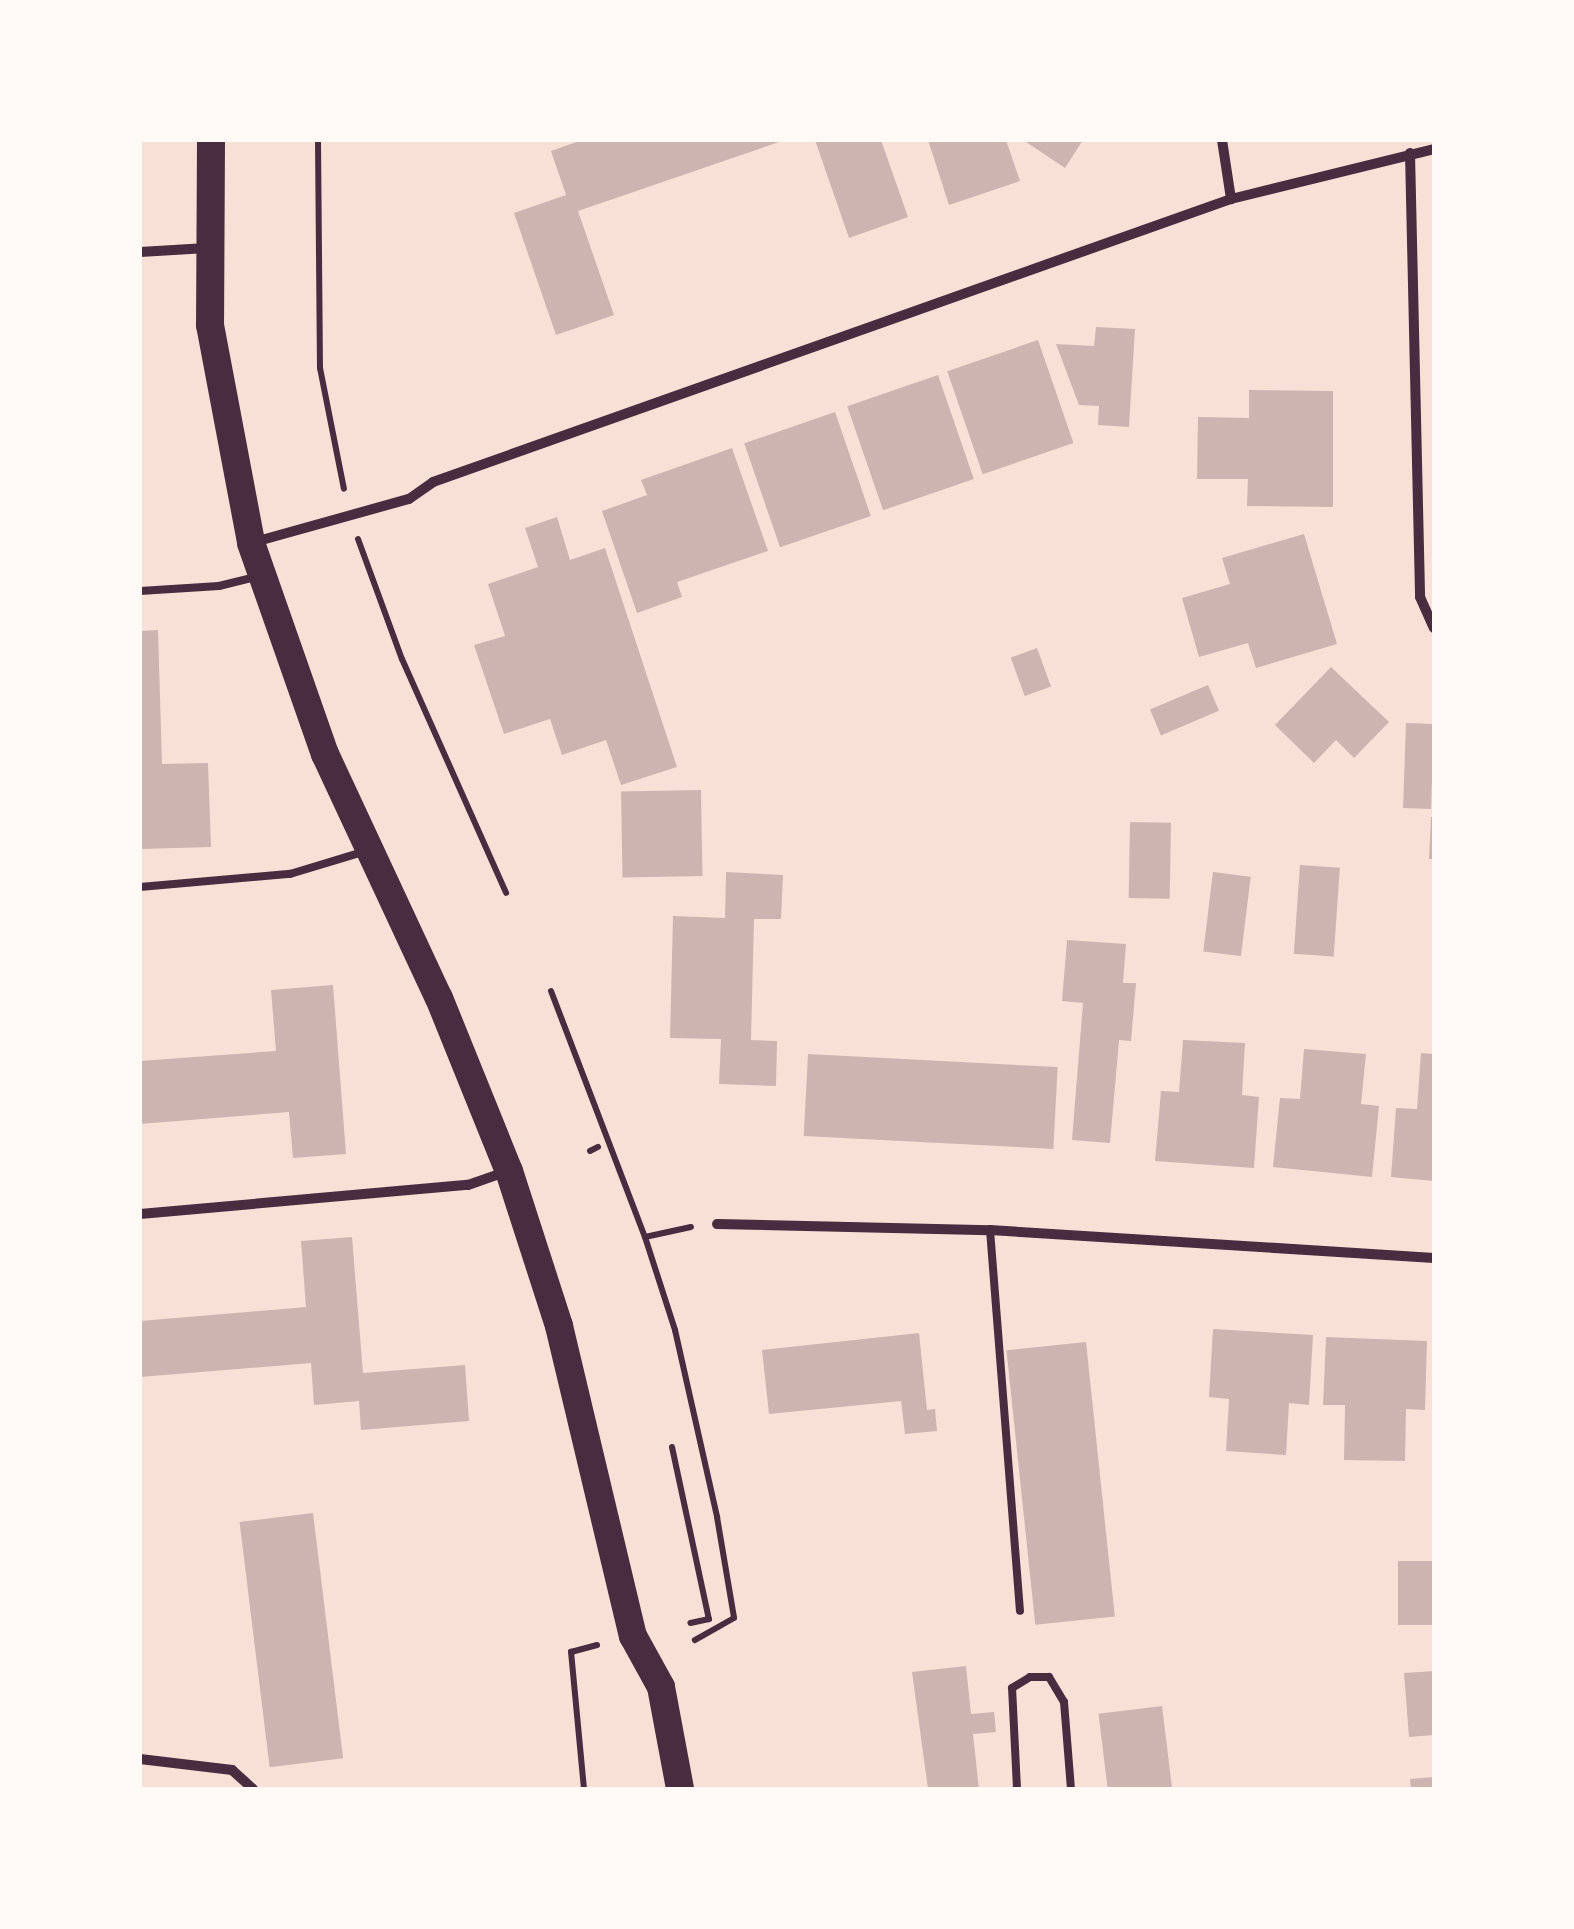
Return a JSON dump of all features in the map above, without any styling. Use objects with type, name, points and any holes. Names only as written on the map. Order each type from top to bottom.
[{"type":"highway","points":[[211,140],[207,248],[216,364],[251,544],[290,664],[509,1171],[559,1326],[634,1636],[661,1687],[680,1789]]},
{"type":"street","points":[[1222,140],[1231,199]]},
{"type":"street","points":[[251,544],[408,499],[434,482],[1231,199],[1434,150]]},
{"type":"street","points":[[1410,153],[1420,597],[1434,628]]},
{"type":"street","points":[[140,252],[207,248]]},
{"type":"street","points":[[140,1214],[468,1184],[509,1171]]},
{"type":"street","points":[[717,1224],[990,1230],[1434,1258]]},
{"type":"street","points":[[140,1759],[232,1770],[253,1789]]},
{"type":"lane","points":[[140,590],[219,586],[264,575]]},
{"type":"lane","points":[[140,886],[290,874],[369,850]]},
{"type":"lane","points":[[990,1230],[1020,1611]]},
{"type":"lane","points":[[1018,1789],[1010,1697],[1030,1677],[1049,1677],[1060,1688],[1072,1789]]},
{"type":"path","points":[[318,140],[320,368],[350,515],[402,659],[506,893]]},
{"type":"path","points":[[551,990],[645,1236],[674,1330],[734,1618],[695,1640]]},
{"type":"path","points":[[645,1236],[658,1232]]},
{"type":"path","points":[[672,1447],[709,1618],[690,1624]]},
{"type":"path","points":[[689,1524],[700,1520]]},
{"type":"path","points":[[584,1789],[571,1652],[597,1645]]},
{"type":"building","points":[[582,140],[782,141],[578,211],[614,315],[556,335],[514,213],[566,195],[551,151]]},
{"type":"building","points":[[815,140],[881,140],[908,217],[849,238]]},
{"type":"building","points":[[928,140],[1006,140],[1020,181],[949,205]]},
{"type":"building","points":[[1023,140],[1083,140],[1065,168]]},
{"type":"building","points":[[1096,327],[1135,329],[1129,427],[1098,425],[1099,406],[1079,405],[1056,344],[1094,346]]},
{"type":"building","points":[[1038,340],[1073,443],[983,474],[947,371]]},
{"type":"building","points":[[938,375],[974,479],[883,510],[847,406]]},
{"type":"building","points":[[1249,390],[1333,391],[1333,507],[1247,506],[1248,479],[1197,479],[1198,417],[1249,418]]},
{"type":"building","points":[[835,412],[871,516],[780,547],[744,443]]},
{"type":"building","points":[[732,448],[768,551],[677,582],[682,597],[637,613],[602,511],[647,495],[641,480]]},
{"type":"building","points":[[557,517],[570,560],[605,548],[677,767],[621,785],[606,740],[562,755],[550,719],[504,734],[474,645],[505,636],[488,584],[538,567],[525,528]]},
{"type":"building","points":[[1304,534],[1337,644],[1256,668],[1248,643],[1199,657],[1182,598],[1230,584],[1222,558]]},
{"type":"building","points":[[158,630],[162,764],[208,763],[211,847],[140,849],[140,631]]},
{"type":"building","points":[[1037,648],[1051,687],[1025,696],[1011,658]]},
{"type":"building","points":[[1331,667],[1389,722],[1354,758],[1336,740],[1314,763],[1275,725]]},
{"type":"building","points":[[1208,685],[1219,711],[1161,735],[1150,710]]},
{"type":"building","points":[[1406,723],[1434,724],[1431,809],[1403,808]]},
{"type":"building","points":[[701,790],[703,876],[623,877],[621,791]]},
{"type":"building","points":[[1434,817],[1434,859],[1429,859]]},
{"type":"building","points":[[1130,822],[1171,823],[1170,899],[1129,898]]},
{"type":"building","points":[[1300,865],[1340,868],[1334,957],[1294,954]]},
{"type":"building","points":[[726,872],[783,875],[781,919],[754,919],[751,1040],[777,1041],[776,1086],[719,1084],[721,1039],[670,1038],[673,916],[725,918]]},
{"type":"building","points":[[1213,872],[1251,877],[1241,956],[1203,951]]},
{"type":"building","points":[[1067,940],[1126,944],[1123,983],[1136,983],[1131,1041],[1119,1040],[1110,1143],[1072,1140],[1083,1003],[1062,1001]]},
{"type":"building","points":[[333,985],[346,1154],[293,1158],[289,1112],[140,1124],[140,1061],[276,1051],[271,990]]},
{"type":"building","points":[[1183,1040],[1245,1043],[1242,1095],[1259,1097],[1254,1168],[1155,1161],[1161,1091],[1179,1092]]},
{"type":"building","points":[[1304,1049],[1366,1054],[1361,1104],[1379,1106],[1372,1177],[1273,1167],[1280,1098],[1300,1099]]},
{"type":"building","points":[[1421,1053],[1434,1054],[1434,1181],[1391,1177],[1396,1108],[1417,1109]]},
{"type":"building","points":[[808,1054],[1058,1067],[1053,1149],[804,1136]]},
{"type":"building","points":[[352,1237],[363,1373],[465,1365],[469,1421],[361,1430],[359,1401],[314,1405],[311,1363],[140,1377],[140,1321],[306,1307],[301,1241]]},
{"type":"building","points":[[1213,1329],[1313,1335],[1309,1405],[1289,1403],[1286,1455],[1226,1451],[1229,1399],[1209,1397]]},
{"type":"building","points":[[919,1333],[927,1410],[935,1409],[937,1431],[905,1434],[901,1401],[769,1414],[762,1350]]},
{"type":"building","points":[[1326,1337],[1427,1341],[1425,1410],[1406,1409],[1405,1461],[1344,1460],[1345,1405],[1323,1405]]},
{"type":"building","points":[[1086,1342],[1115,1616],[1035,1625],[1006,1350]]},
{"type":"building","points":[[313,1513],[343,1758],[270,1767],[240,1522]]},
{"type":"building","points":[[1398,1561],[1434,1561],[1434,1625],[1398,1625]]},
{"type":"building","points":[[966,1666],[971,1714],[994,1712],[996,1732],[973,1734],[979,1789],[928,1789],[912,1672]]},
{"type":"building","points":[[1434,1671],[1434,1735],[1409,1737],[1404,1673]]},
{"type":"building","points":[[1162,1706],[1172,1789],[1108,1789],[1098,1714]]},
{"type":"building","points":[[1434,1777],[1434,1789],[1411,1789],[1410,1779]]}]
